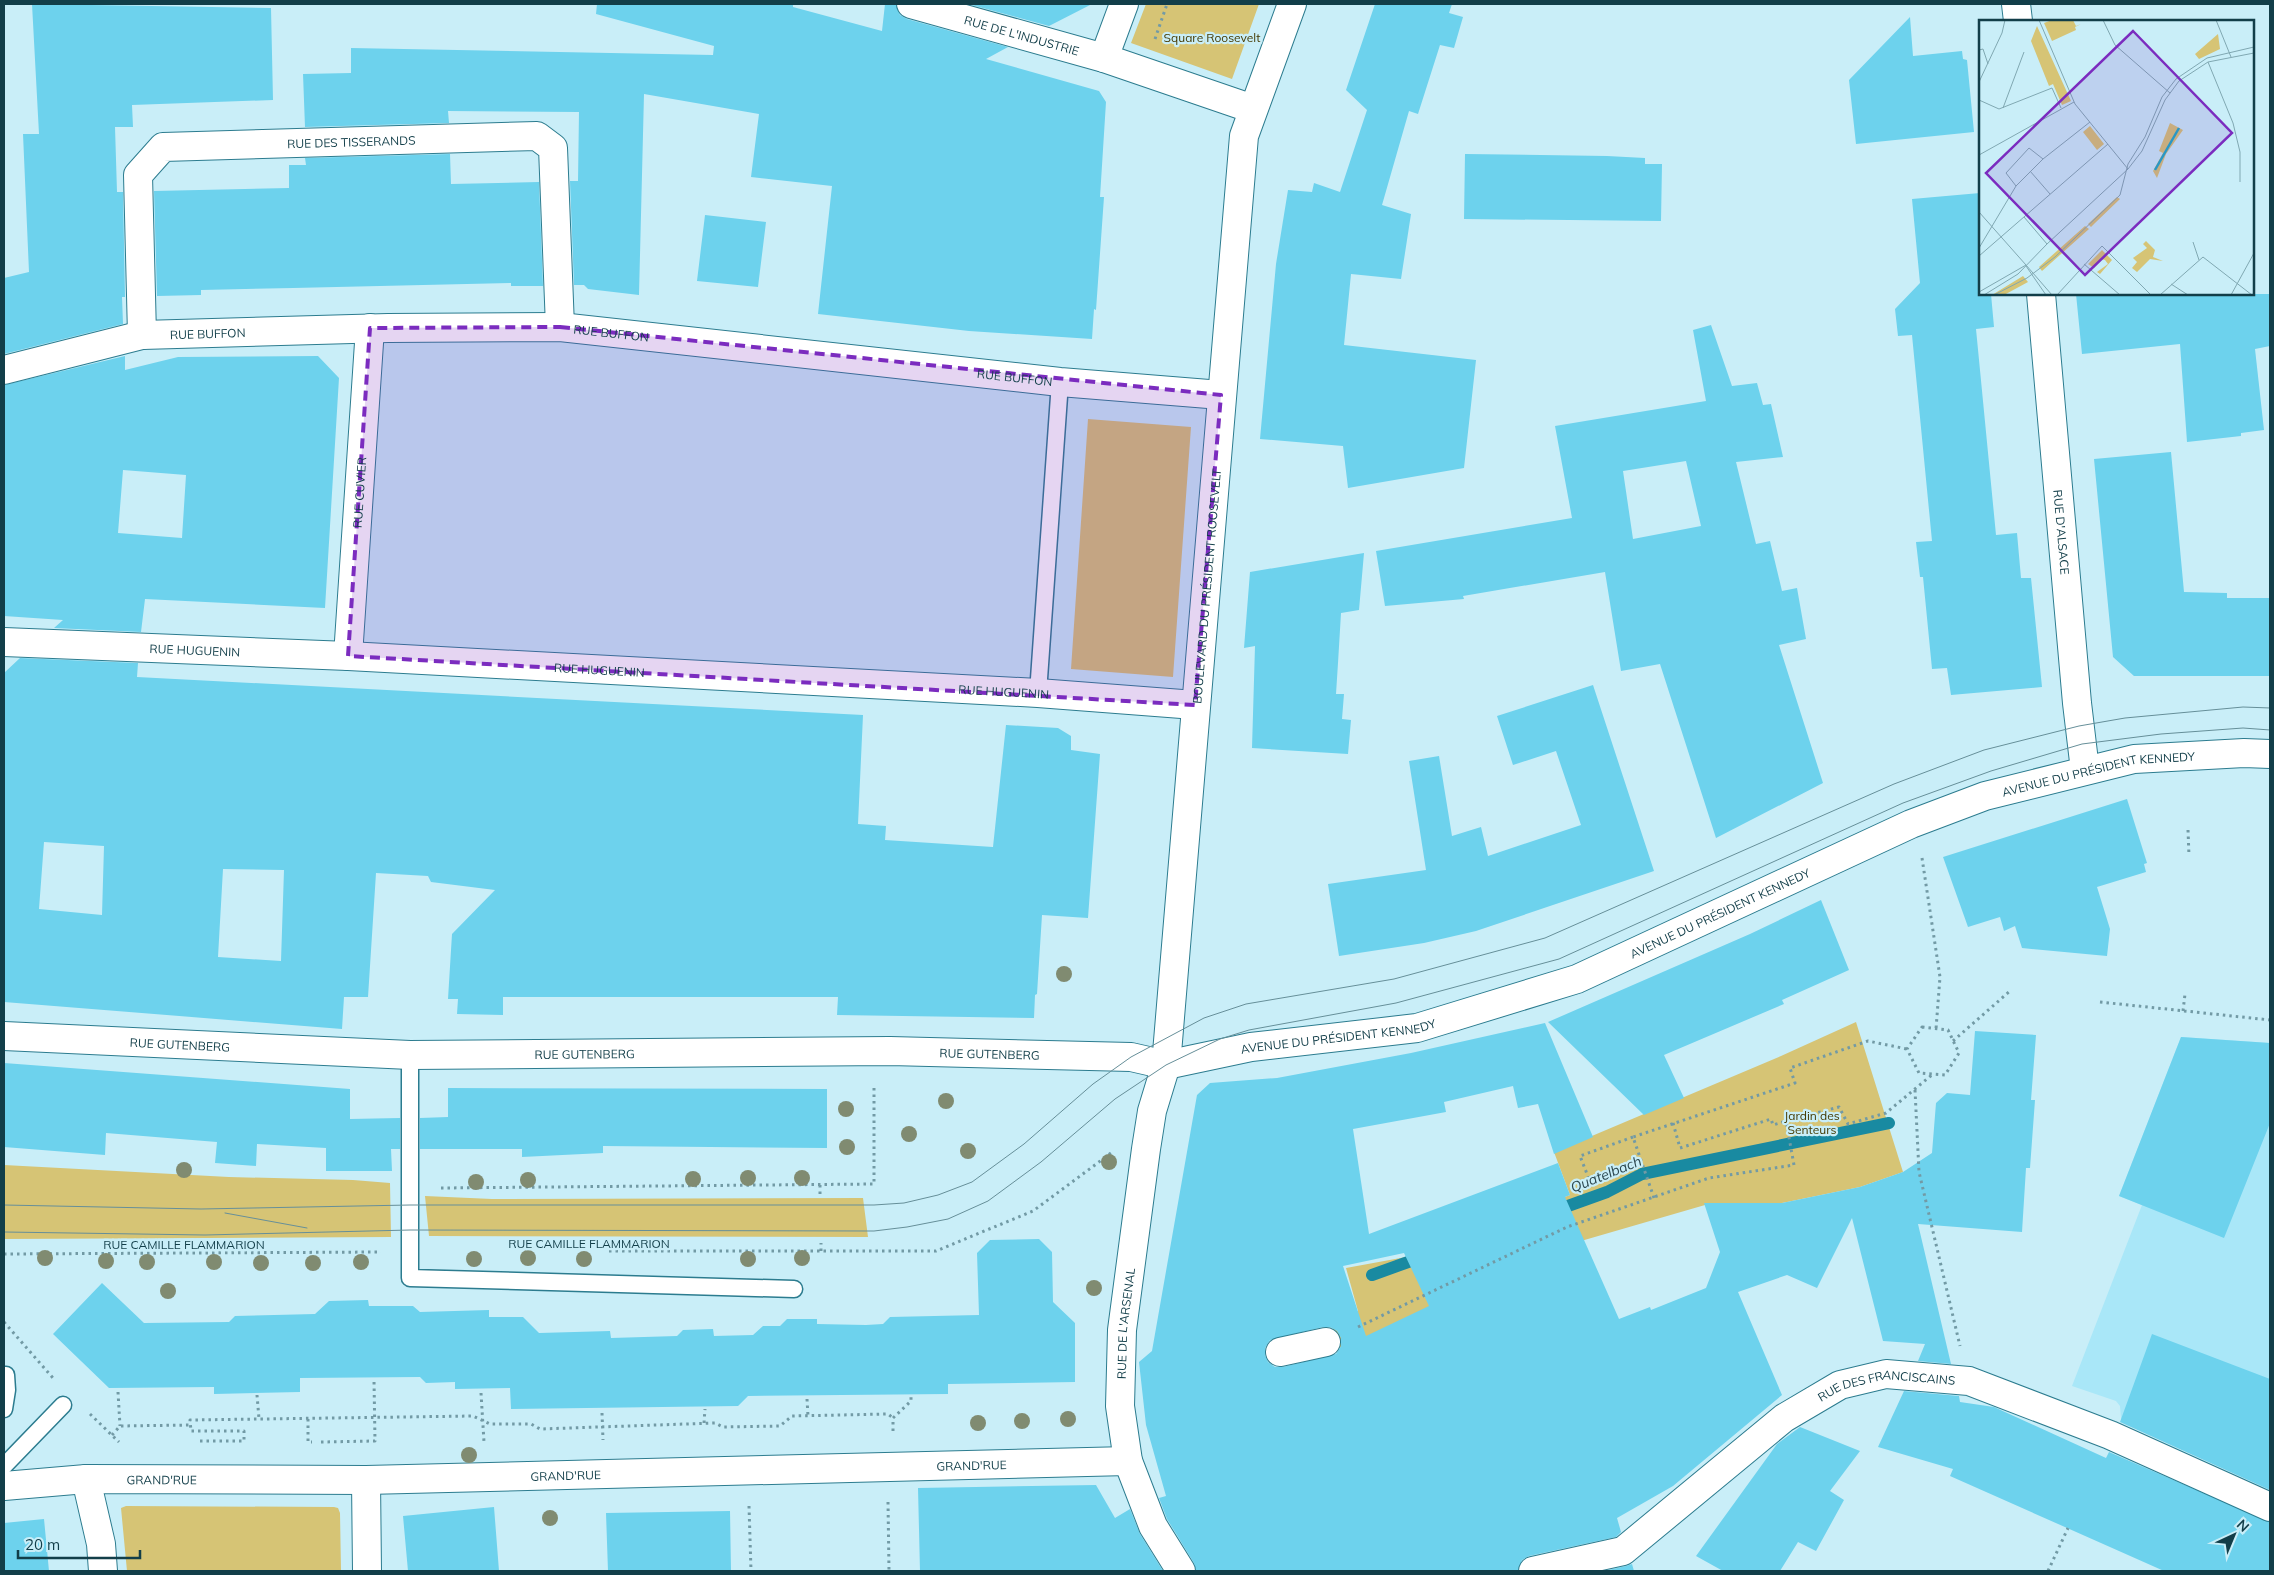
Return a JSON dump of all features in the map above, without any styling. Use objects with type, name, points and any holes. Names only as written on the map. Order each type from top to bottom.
[{"type":"street","name":"RUE DE L'INDUSTRIE","points":[[911,4],[1104,58]]},
{"type":"street","points":[[1124,4],[1104,58],[1253,109]]},
{"type":"street","name":"BOULEVARD DU PRÉSIDENT ROOSEVELT","points":[[1166,1065],[1244,136],[1292,4]]},
{"type":"street","points":[[2016,4],[2018,20]]},
{"type":"street","name":"RUE DES TISSERANDS","points":[[142,335],[138,175],[162,147],[537,136],[553,148],[560,327]]},
{"type":"street","name":"RUE D'ALSACE","points":[[2042,295],[2078,711],[2085,770]]},
{"type":"street","name":"RUE BUFFON","points":[[4,370],[142,335],[370,328],[560,327],[1060,382],[1221,396]]},
{"type":"street","name":"RUE CUVIER","points":[[348,656],[370,328]]},
{"type":"street","name":"RUE HUGUENIN","points":[[4,642],[348,656],[1038,693],[1195,705]]},
{"type":"street","name":"AVENUE DU PRÉSIDENT KENNEDY","points":[[1166,1065],[1251,1047],[1417,1028],[1577,979],[1910,824],[1985,796],[2134,759],[2244,753],[2270,754]]},
{"type":"street","name":"RUE GUTENBERG","points":[[4,1036],[410,1054],[874,1051],[1131,1057],[1166,1065]]},
{"type":"street","name":"RUE DE L'ARSENAL","points":[[1166,1065],[1152,1111],[1146,1150],[1122,1330],[1120,1406],[1128,1461],[1153,1526],[1181,1571]]},
{"type":"street","points":[[1280,1352],[1326,1342]]},
{"type":"street","name":"RUE DES FRANCISCAINS","points":[[1533,1571],[1623,1551],[1784,1418],[1840,1385],[1886,1374],[1969,1380],[2110,1435],[2270,1507]]},
{"type":"street","name":"GRAND'RUE","points":[[4,1486],[86,1480],[366,1480],[1128,1461]]},
{"type":"street","points":[[86,1480],[101,1544],[103,1571]]},
{"type":"street","points":[[366,1480],[367,1571]]},
{"type":"lane","points":[[1038,693],[1060,382]]},
{"type":"lane","points":[[410,1054],[410,1278],[794,1289]]},
{"type":"lane","points":[[4,1409],[7,1390],[6,1376]]},
{"type":"lane","points":[[4,1466],[63,1404]]},
{"type":"path","points":[[1910,824],[1922,855],[1940,977],[1936,1029]]},
{"type":"path","points":[[2188,830],[2189,856]]},
{"type":"path","points":[[1953,1041],[2010,991]]},
{"type":"path","points":[[2183,1011],[2185,994]]},
{"type":"path","points":[[2100,1002],[2270,1020]]},
{"type":"path","points":[[1922,1028],[1936,1029],[1948,1030],[1959,1053],[1945,1075],[1919,1073],[1907,1049],[1922,1028]]},
{"type":"path","points":[[1641,1161],[1589,1179],[1580,1156],[1795,1083],[1790,1068],[1868,1041],[1907,1049]]},
{"type":"path","points":[[410,1188],[874,1184],[874,1051]]},
{"type":"path","points":[[1673,1123],[1680,1148],[1771,1119],[1773,1125],[1839,1107],[1848,1124],[1886,1113],[1933,1074]]},
{"type":"path","points":[[1915,1089],[1919,1172],[1969,1380]]},
{"type":"path","points":[[1326,1342],[1567,1227],[1709,1178],[1794,1165],[1786,1121]]},
{"type":"path","points":[[1633,1137],[1654,1198]]},
{"type":"path","name":"RUE CAMILLE FLAMMARION","points":[[601,1251],[936,1251],[1033,1211],[1108,1153],[1146,1150]]},
{"type":"path","points":[[820,1185],[820,1197]]},
{"type":"path","points":[[821,1243],[821,1251]]},
{"type":"path","name":"RUE CAMILLE FLAMMARION","points":[[4,1254],[410,1252]]},
{"type":"path","points":[[308,1419],[308,1442],[374,1441],[374,1380]]},
{"type":"path","points":[[112,1435],[120,1426],[118,1392]]},
{"type":"path","points":[[481,1393],[486,1477]]},
{"type":"path","points":[[257,1395],[259,1420]]},
{"type":"path","points":[[893,1436],[893,1418],[911,1401],[911,1397]]},
{"type":"path","points":[[807,1399],[808,1416]]},
{"type":"path","points":[[704,1409],[704,1423]]},
{"type":"path","points":[[198,1441],[244,1441],[244,1431],[191,1431],[190,1420],[473,1416],[490,1424],[532,1424],[540,1429],[704,1423],[715,1423],[723,1427],[780,1426],[792,1416],[888,1414],[893,1418]]},
{"type":"path","points":[[120,1426],[191,1425]]},
{"type":"path","points":[[888,1467],[889,1571]]},
{"type":"path","points":[[748,1470],[751,1571]]},
{"type":"path","points":[[2048,1571],[2068,1528]]},
{"type":"highlighted area","points":[[560,327],[1221,395],[1195,705],[348,656],[370,328]]},
{"type":"shaded area","points":[[2181,1037],[2270,1043],[2270,1477],[2121,1419],[2120,1406],[2116,1401],[2072,1386],[2142,1205],[2119,1196]]},
{"type":"green space","name":"Square Roosevelt","points":[[1146,4],[1259,4],[1232,79],[1131,43]]},
{"type":"green space","points":[[1088,419],[1191,427],[1173,677],[1071,669]]},
{"type":"green space","name":"Jardin des Senteurs","points":[[1856,1022],[1903,1172],[1860,1187],[1782,1203],[1705,1205],[1550,1250],[1350,1345],[1326,1352],[1324,1331],[1343,1326],[1358,1311],[1346,1268],[1406,1257],[1570,1195],[1554,1152],[1781,1056]]},
{"type":"green space","points":[[4,1165],[229,1177],[353,1180],[390,1183],[391,1237],[4,1239]]},
{"type":"green space","points":[[425,1196],[492,1199],[863,1198],[868,1237],[429,1236]]},
{"type":"green space","points":[[126,1506],[338,1508],[340,1513],[341,1571],[127,1571],[121,1508]]},
{"type":"building","points":[[32,4],[271,8],[273,100],[132,105],[133,127],[115,127],[117,192],[123,192],[125,297],[122,297],[123,324],[4,354],[4,278],[29,272],[23,134],[39,134]]},
{"type":"building","points":[[597,4],[793,4],[793,7],[882,31],[885,4],[896,4],[900,15],[907,19],[1008,47],[986,59],[1099,91],[1106,102],[1100,197],[1104,197],[1096,310],[1094,309],[1092,339],[969,331],[818,314],[832,186],[751,177],[759,114],[644,94],[639,295],[588,289],[584,285],[574,285],[570,181],[578,181],[579,112],[448,111],[449,123],[305,127],[303,74],[351,73],[351,48],[713,55],[714,46],[596,14]]},
{"type":"building","points":[[968,4],[1092,4],[1049,26]]},
{"type":"building","points":[[1375,4],[1452,4],[1449,13],[1463,17],[1454,48],[1440,45],[1418,114],[1409,111],[1382,205],[1411,214],[1401,279],[1351,274],[1344,345],[1476,360],[1464,468],[1348,488],[1343,446],[1260,439],[1276,264],[1288,190],[1312,192],[1314,183],[1340,192],[1367,110],[1346,90]]},
{"type":"building","points":[[1910,17],[1913,56],[1962,51],[1963,59],[1967,60],[1974,132],[1856,144],[1849,80]]},
{"type":"building","points":[[450,154],[451,184],[539,182],[543,286],[511,286],[511,283],[201,290],[201,295],[157,296],[154,191],[289,188],[289,165],[306,165],[305,158]]},
{"type":"building","points":[[1465,154],[1645,158],[1645,164],[1662,164],[1661,221],[1464,219]]},
{"type":"building","points":[[1979,193],[1979,295],[1991,295],[1994,327],[1976,329],[1996,535],[2017,533],[2021,578],[2031,578],[2042,687],[1951,695],[1947,668],[1932,669],[1923,577],[1920,577],[1916,542],[1932,541],[1912,335],[1898,336],[1895,309],[1920,283],[1912,199]]},
{"type":"building","points":[[705,215],[766,222],[758,287],[697,281]]},
{"type":"building","points":[[2270,294],[2270,346],[2255,349],[2264,430],[2241,433],[2241,436],[2187,442],[2180,344],[2082,354],[2076,295]]},
{"type":"building","points":[[1711,325],[1732,386],[1757,383],[1763,405],[1771,404],[1783,457],[1736,462],[1756,544],[1770,541],[1782,591],[1797,588],[1806,639],[1779,645],[1823,783],[1716,838],[1660,664],[1621,671],[1605,572],[1463,596],[1464,599],[1385,606],[1376,551],[1572,518],[1555,426],[1706,401],[1693,330]],"holes":[[[1686,461],[1701,526],[1633,539],[1623,471]]]},
{"type":"building","points":[[125,356],[125,370],[178,357],[318,356],[339,378],[325,608],[145,599],[141,632],[54,628],[63,620],[4,616],[4,385]],"holes":[[[123,470],[186,475],[182,538],[118,533]]]},
{"type":"building","points":[[2171,452],[2184,592],[2227,593],[2227,598],[2270,598],[2270,676],[2134,676],[2113,657],[2094,459]]},
{"type":"building","points":[[1364,553],[1359,610],[1341,613],[1336,694],[1344,694],[1342,719],[1351,720],[1348,754],[1252,748],[1255,646],[1244,648],[1250,572]]},
{"type":"building","points":[[20,658],[138,663],[137,677],[863,715],[858,824],[886,826],[885,840],[993,847],[1006,725],[1058,728],[1071,736],[1071,750],[1100,754],[1088,918],[1042,915],[1034,1018],[837,1015],[838,997],[503,997],[503,1015],[457,1014],[458,999],[448,999],[452,934],[495,890],[431,882],[428,876],[376,873],[368,997],[344,997],[342,1029],[4,1002],[4,673]],"holes":[[[44,842],[104,846],[102,915],[39,909]],[[223,869],[284,870],[281,961],[218,957]]]},
{"type":"building","points":[[1593,685],[1654,871],[1476,931],[1424,943],[1339,956],[1328,884],[1426,870],[1409,761],[1439,756],[1452,836],[1481,827],[1488,856],[1581,825],[1556,751],[1513,765],[1497,716]]},
{"type":"building","points":[[2127,799],[2147,863],[2144,864],[2146,872],[2097,887],[2110,929],[2107,956],[2022,948],[2015,926],[2004,931],[2000,917],[1968,927],[1943,857]]},
{"type":"building","points":[[1821,900],[1849,970],[1782,1000],[1784,1004],[1664,1055],[1684,1098],[1644,1115],[1548,1022],[1750,934]]},
{"type":"building","points":[[1545,1023],[1593,1137],[1554,1154],[1538,1104],[1518,1108],[1513,1086],[1444,1102],[1446,1112],[1353,1129],[1369,1234],[1558,1163],[1570,1195],[1565,1197],[1619,1319],[1650,1307],[1651,1310],[1706,1288],[1720,1252],[1704,1203],[1782,1203],[1860,1187],[1903,1172],[1932,1153],[1936,1103],[1947,1093],[1970,1095],[1975,1031],[2036,1035],[2031,1100],[2035,1100],[2030,1168],[2026,1168],[2022,1232],[1918,1224],[1951,1364],[1918,1361],[1925,1344],[1883,1341],[1852,1218],[1817,1288],[1787,1275],[1738,1292],[1782,1395],[1673,1486],[1617,1518],[1621,1532],[1616,1537],[1529,1556],[1522,1560],[1518,1571],[1196,1571],[1194,1563],[1167,1519],[1159,1498],[1166,1496],[1146,1425],[1139,1362],[1152,1351],[1197,1095],[1210,1083],[1277,1078],[1411,1053]],"holes":[[[1404,1253],[1429,1306],[1366,1336],[1343,1266]],[[1330,1327],[1337,1331],[1341,1338],[1341,1346],[1336,1354],[1283,1367],[1275,1367],[1268,1362],[1265,1348],[1270,1340]]]},
{"type":"building","points":[[2181,1037],[2270,1043],[2270,1123],[2224,1238],[2119,1196]]},
{"type":"building","points":[[4,1063],[350,1089],[350,1119],[400,1118],[400,1149],[391,1149],[392,1171],[326,1171],[326,1148],[257,1144],[256,1166],[215,1163],[217,1142],[106,1133],[105,1155],[4,1147]]},
{"type":"building","points":[[448,1088],[827,1089],[827,1148],[603,1146],[603,1153],[522,1157],[522,1149],[420,1149],[420,1118],[448,1117]]},
{"type":"building","points":[[1039,1239],[1052,1252],[1053,1302],[1075,1323],[1075,1382],[948,1384],[948,1394],[748,1396],[738,1406],[511,1409],[510,1388],[455,1389],[455,1382],[426,1383],[420,1377],[300,1378],[300,1392],[214,1394],[214,1387],[109,1388],[53,1334],[102,1283],[144,1323],[229,1322],[235,1316],[315,1314],[329,1301],[368,1300],[369,1306],[413,1306],[420,1312],[489,1310],[489,1317],[523,1317],[539,1333],[610,1331],[611,1338],[677,1336],[683,1330],[713,1329],[714,1336],[753,1335],[763,1326],[780,1326],[787,1319],[817,1319],[817,1324],[866,1325],[883,1324],[890,1317],[979,1315],[977,1253],[990,1240]]},
{"type":"building","points":[[2152,1334],[2270,1379],[2270,1490],[2120,1422]]},
{"type":"building","points":[[1904,1391],[1959,1396],[1960,1402],[1994,1407],[2106,1458],[2109,1452],[2270,1522],[2270,1571],[2164,1571],[1950,1476],[1953,1469],[1878,1447]]},
{"type":"building","points":[[1800,1427],[1860,1451],[1830,1491],[1844,1500],[1816,1551],[1798,1542],[1780,1571],[1723,1571],[1696,1556],[1777,1444]]},
{"type":"building","points":[[1096,1485],[1115,1518],[1130,1509],[1140,1534],[1163,1571],[920,1571],[918,1488]]},
{"type":"building","points":[[494,1507],[499,1571],[408,1571],[403,1516]]},
{"type":"building","points":[[730,1511],[731,1571],[608,1571],[606,1513]]},
{"type":"building","points":[[44,1519],[49,1571],[4,1571],[4,1523]]},
{"type":"building","points":[[1632,1564],[1634,1571],[1604,1571],[1626,1566]]},
{"type":"waterway","name":"Quatelbach","points":[[1554,1211],[1607,1192],[1642,1174],[1889,1123]]},
{"type":"waterway","name":"Quatelbach","points":[[1372,1275],[1425,1256]]},
{"type":"tram line","points":[[4,1205],[201,1209],[410,1205],[874,1205],[904,1203],[938,1195],[972,1182],[1024,1144],[1093,1084],[1131,1057],[1204,1018],[1246,1004],[1394,979],[1545,938],[1894,784],[1984,750],[2079,726],[2125,718],[2243,707],[2270,708]]},
{"type":"tram line","points":[[4,1232],[205,1235],[410,1230],[874,1231],[948,1219],[988,1201],[1041,1162],[1115,1099],[1166,1065],[1220,1039],[1249,1030],[1396,1003],[1559,959],[1903,803],[1991,771],[2082,744],[2161,734],[2243,728],[2270,730]]},
{"type":"tram line","points":[[225,1213],[307,1228]]}]
